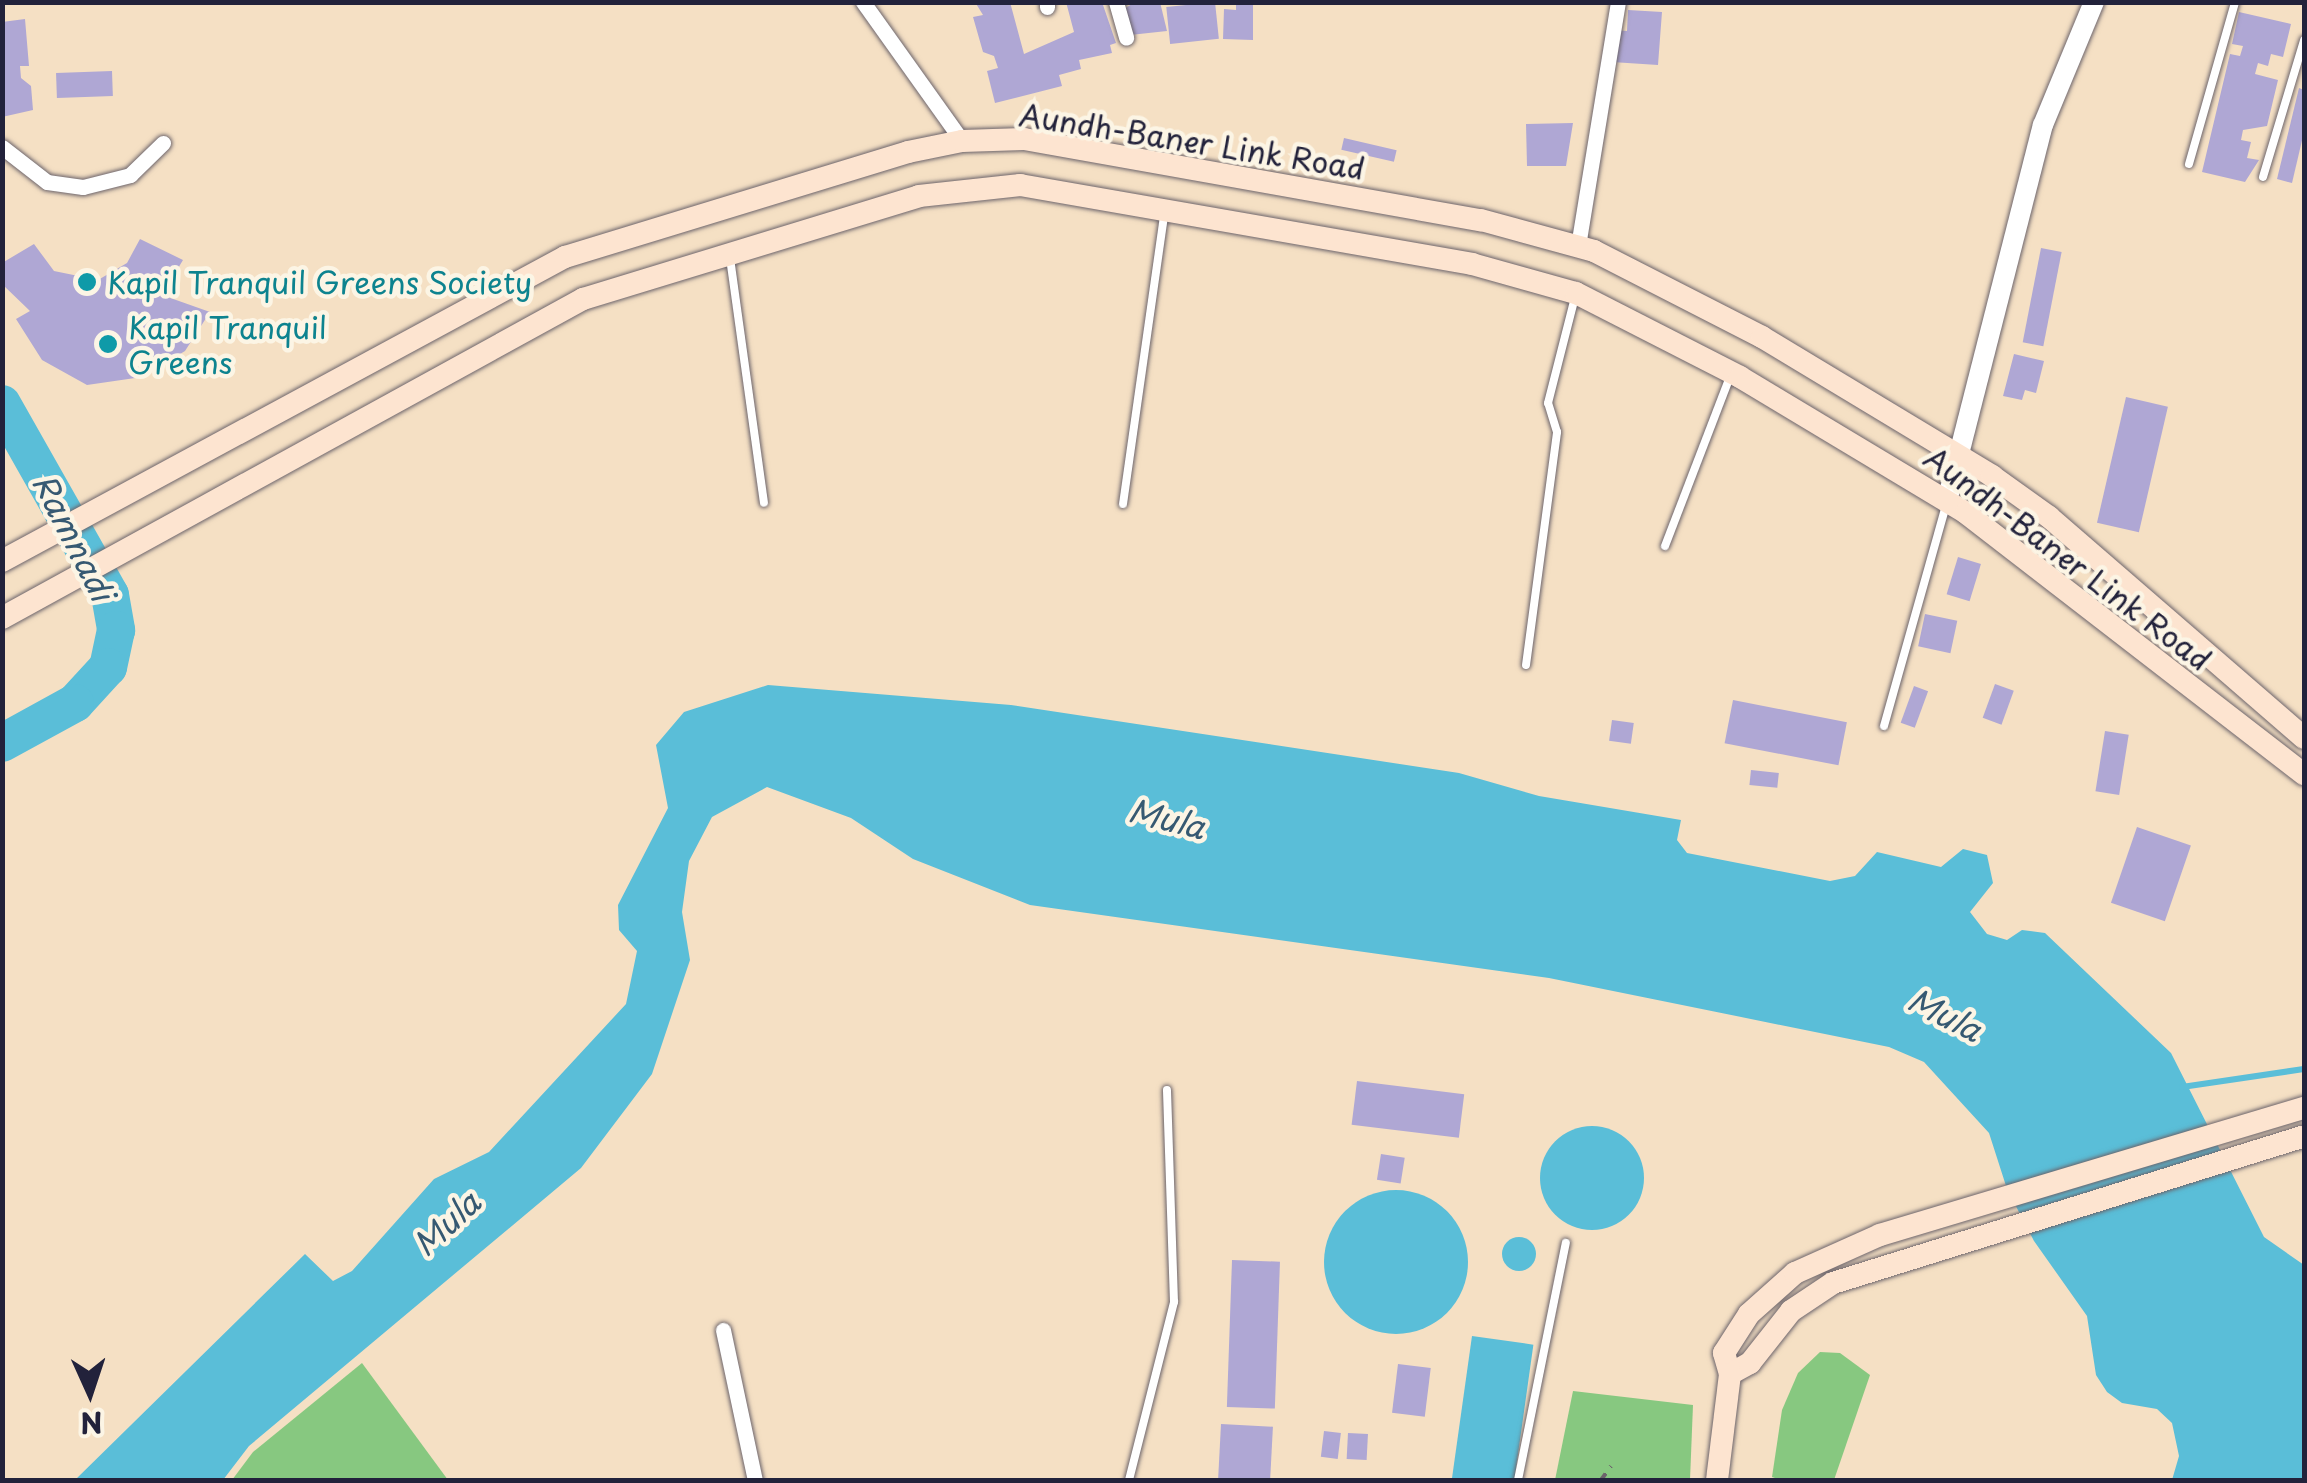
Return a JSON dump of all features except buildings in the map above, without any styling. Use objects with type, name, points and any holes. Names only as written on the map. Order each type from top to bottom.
[{"type":"main road","name":"Aundh-Baner Link Road","points":[[2,561],[566,257],[962,141],[1024,139],[1481,220],[1578,246],[1762,337],[1959,455],[2049,517],[2304,738]]},
{"type":"main road","points":[[962,141],[967,186]]},
{"type":"main road","name":"Aundh-Baner Link Road","points":[[9,614],[583,299],[967,186],[1020,185],[1472,264],[1576,293],[1731,372],[1947,501],[2304,774]]},
{"type":"main road","points":[[1717,1480],[1730,1374],[1724,1353],[1734,1334],[1772,1291],[1820,1258],[1880,1235],[2304,1108]]},
{"type":"main road","points":[[1730,1374],[1750,1363],[1770,1332],[1811,1296],[1889,1261],[2304,1136]]},
{"type":"street","points":[[863,2],[962,141]]},
{"type":"street","points":[[1116,2],[1126,38]]},
{"type":"street","points":[[1578,246],[1618,2]]},
{"type":"street","points":[[1947,501],[2043,125],[2094,2]]},
{"type":"street","points":[[2,147],[47,182],[84,186],[130,175],[163,143]]},
{"type":"street","points":[[723,1330],[754,1480]]},
{"type":"lane","points":[[2190,164],[2236,2]]},
{"type":"lane","points":[[2262,177],[2304,40]]},
{"type":"lane","points":[[1123,504],[1164,211]]},
{"type":"lane","points":[[729,254],[764,503]]},
{"type":"lane","points":[[1526,666],[1557,432],[1548,403],[1576,293]]},
{"type":"lane","points":[[1665,546],[1731,372]]},
{"type":"lane","points":[[1884,726],[1947,501]]},
{"type":"lane","points":[[1128,1480],[1174,1302],[1166,1090]]},
{"type":"lane","points":[[1518,1480],[1566,1243]]},
{"type":"path","points":[[1601,1480],[1611,1466]]},
{"type":"green space","points":[[1820,1352],[1840,1353],[1870,1375],[1834,1480],[1772,1477],[1782,1410],[1798,1373]]},
{"type":"green space","points":[[362,1363],[448,1480],[232,1480],[253,1452]]},
{"type":"green space","points":[[1573,1391],[1693,1405],[1690,1480],[1555,1480]]},
{"type":"water","name":"Mula","points":[[768,685],[1011,705],[1459,773],[1539,796],[1681,820],[1677,840],[1687,853],[1830,881],[1855,876],[1877,852],[1941,867],[1963,849],[1987,855],[1993,883],[1970,912],[1987,934],[2007,940],[2022,930],[2045,933],[2171,1053],[2264,1237],[2304,1265],[2304,1480],[2172,1480],[2179,1456],[2172,1423],[2157,1409],[2122,1403],[2107,1392],[2096,1375],[2087,1316],[2034,1241],[2007,1189],[1989,1133],[1924,1062],[1889,1047],[1549,978],[1030,905],[913,859],[851,818],[767,787],[712,817],[689,861],[682,912],[690,960],[652,1074],[581,1168],[249,1446],[223,1480],[75,1480],[305,1254],[333,1281],[352,1271],[434,1179],[489,1152],[626,1004],[637,951],[619,930],[618,905],[668,808],[656,745],[684,712]]},
{"type":"water","points":[[1592,1126],[1612,1130],[1629,1141],[1640,1158],[1644,1178],[1640,1198],[1629,1215],[1612,1226],[1592,1230],[1572,1226],[1555,1215],[1544,1198],[1540,1178],[1544,1158],[1555,1141],[1572,1130]]},
{"type":"water","points":[[1396,1190],[1424,1195],[1447,1211],[1463,1234],[1468,1262],[1463,1290],[1447,1313],[1424,1329],[1396,1334],[1368,1329],[1345,1313],[1329,1290],[1324,1262],[1329,1234],[1345,1211],[1368,1195]]},
{"type":"water","points":[[1519,1237],[1531,1242],[1536,1254],[1531,1266],[1519,1271],[1507,1266],[1502,1254],[1507,1242]]},
{"type":"water","points":[[1472,1336],[1533,1345],[1514,1480],[1452,1479]]},
{"type":"waterway","name":"Ramnadi","points":[[2,404],[110,595],[116,630],[108,667],[75,703],[2,743]]},
{"type":"waterway","points":[[2182,1087],[2304,1069]]},
{"type":"place","name":"Kapil Tranquil Greens Society","points":[[87,282]]},
{"type":"place","name":"Kapil Tranquil Greens","points":[[108,344]]}]
